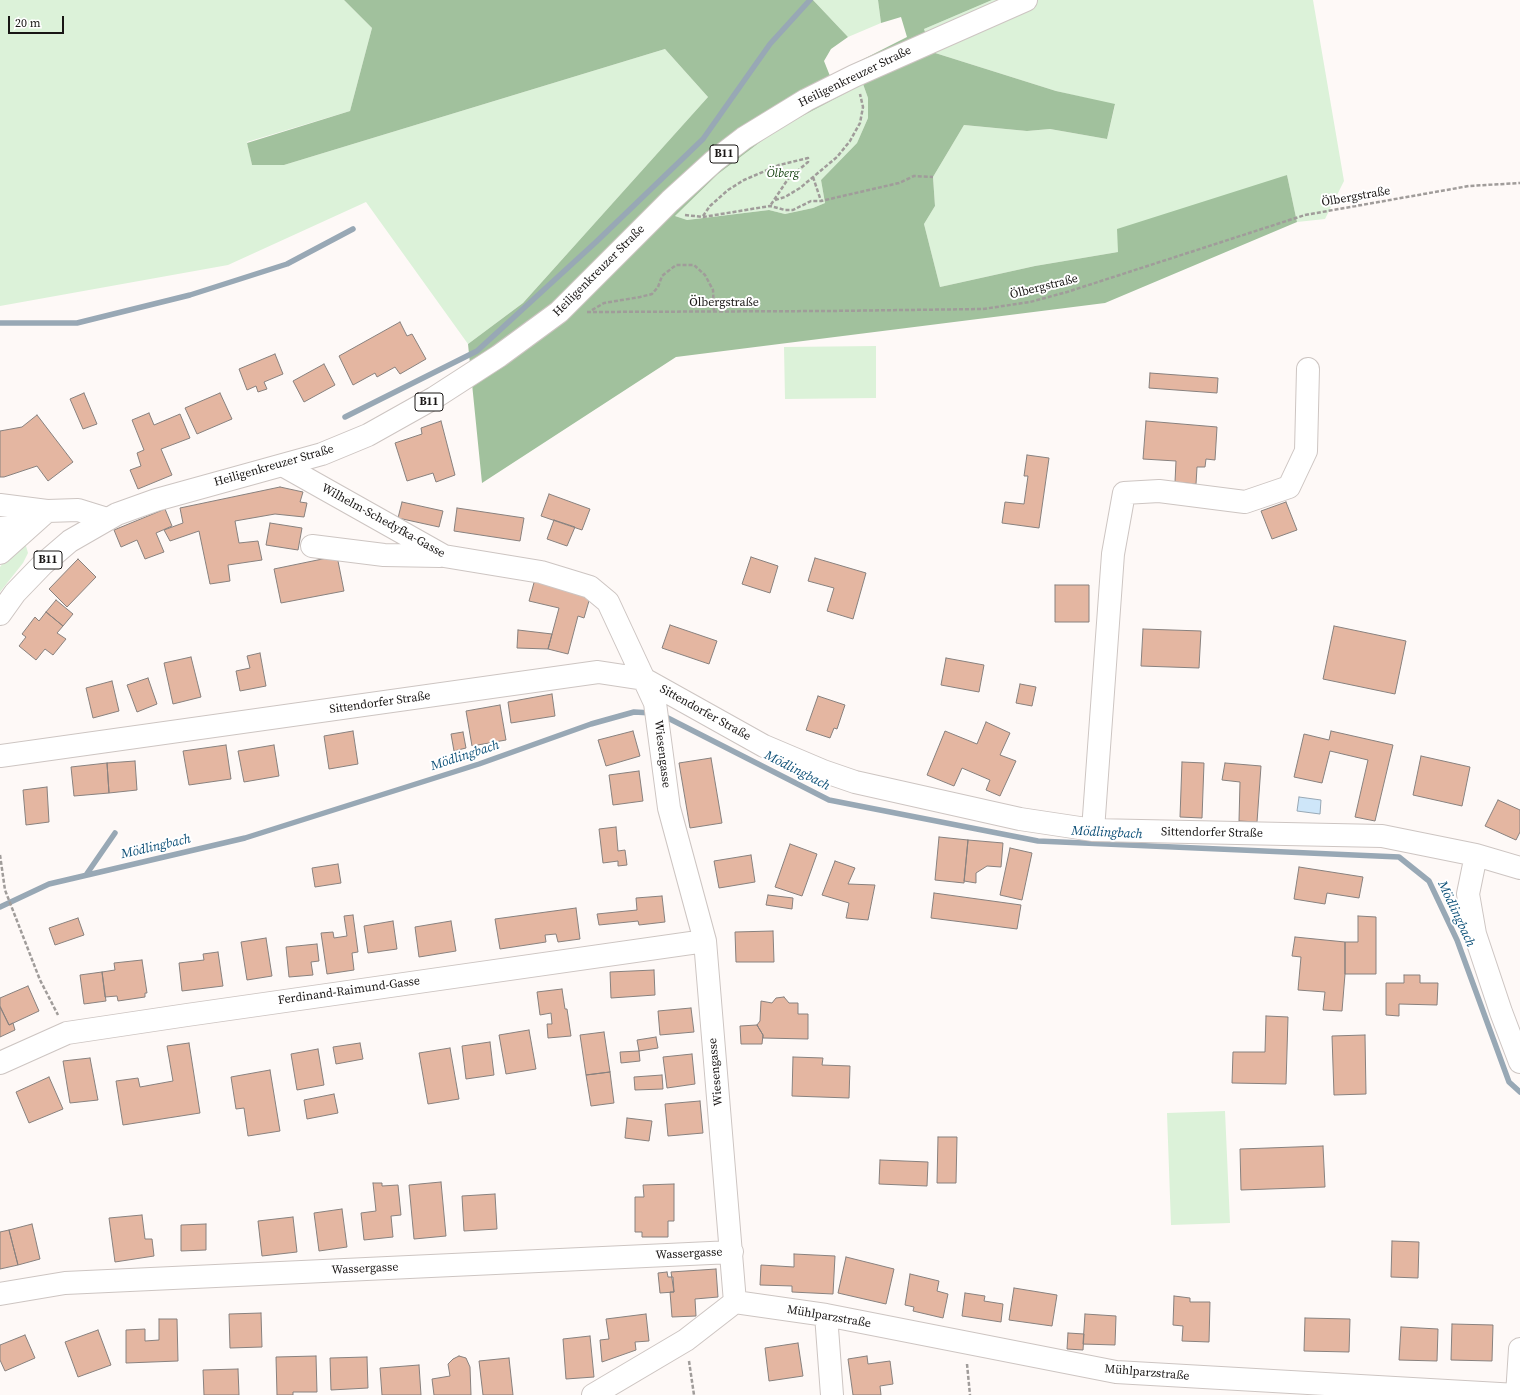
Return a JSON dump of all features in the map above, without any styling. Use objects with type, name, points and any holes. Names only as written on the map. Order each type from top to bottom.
[{"type":"street","name":"Heiligenkreuzer Straße","points":[[107,519],[156,500],[284,466],[322,454],[368,435],[421,406],[498,356],[559,312],[655,215],[714,161],[744,138],[806,100],[854,76],[912,49],[1026,0]]},
{"type":"street","points":[[1093,830],[1113,554],[1124,493],[1159,492],[1245,502],[1288,487],[1306,451],[1308,369]]},
{"type":"street","name":"Wilhelm-Schedyfka-Gasse","points":[[284,466],[437,553],[542,572],[590,587],[608,602],[644,679]]},
{"type":"street","points":[[0,505],[47,511],[78,510],[107,519]]},
{"type":"street","points":[[0,553],[47,511]]},
{"type":"street","name":"B11","points":[[0,614],[15,593],[42,565],[70,541],[107,519]]},
{"type":"street","points":[[0,528],[28,528]]},
{"type":"street","points":[[312,546],[384,555],[437,553]]},
{"type":"street","name":"Sittendorfer Straße","points":[[0,756],[598,672],[644,679],[764,746],[823,771],[855,782],[1020,819],[1093,830],[1382,836],[1476,855],[1520,868]]},
{"type":"street","name":"Wiesengasse","points":[[644,679],[655,703],[669,808],[705,941],[735,1302]]},
{"type":"street","points":[[1476,855],[1468,894],[1475,934],[1501,1012],[1520,1062]]},
{"type":"street","name":"Ferdinand-Raimund-Gasse","points":[[0,1063],[67,1033],[186,1014],[705,941]]},
{"type":"street","name":"Wassergasse","points":[[0,1294],[65,1283],[732,1252]]},
{"type":"street","points":[[593,1395],[686,1340],[735,1302]]},
{"type":"street","name":"Mühlparzstraße","points":[[735,1302],[826,1315],[1116,1372],[1517,1395]]},
{"type":"street","points":[[826,1315],[832,1395]]},
{"type":"street","points":[[1517,1395],[1520,1349]]},
{"type":"path","points":[[775,200],[785,197],[795,191],[813,177],[837,157],[850,141],[860,123],[863,107],[854,76]]},
{"type":"path","points":[[703,216],[710,206],[728,190],[744,180],[779,165],[808,158],[808,162],[788,179],[770,206]]},
{"type":"path","points":[[684,214],[686,216],[703,216],[770,206],[785,210],[793,210],[806,202],[821,201],[899,183],[914,176],[933,177]]},
{"type":"path","points":[[813,177],[821,201]]},
{"type":"path","name":"Ölbergstraße","points":[[559,312],[828,312],[983,309],[1030,302],[1067,292],[1305,214],[1469,186],[1520,183]]},
{"type":"path","points":[[588,312],[604,302],[652,294],[658,287],[662,276],[676,265],[694,265],[705,274],[713,290],[714,312]]},
{"type":"path","points":[[0,855],[4,890],[40,980],[67,1033]]},
{"type":"path","points":[[686,1340],[694,1395]]},
{"type":"path","points":[[965,1342],[970,1395]]},
{"type":"green space","points":[[0,0],[344,0],[372,28],[350,111],[247,142],[252,165],[284,165],[665,49],[708,97],[523,303],[468,344],[366,202],[228,265],[0,306]]},
{"type":"green space","points":[[344,0],[813,0],[848,37],[831,49],[824,61],[830,76],[907,37],[901,17],[881,23],[878,0],[992,0],[924,29],[932,52],[1056,91],[1115,104],[1107,139],[1050,129],[1027,131],[964,125],[933,177],[935,206],[924,224],[940,287],[1035,266],[1118,252],[1117,229],[1287,175],[1297,222],[1105,303],[676,357],[482,483],[468,344],[523,303],[708,97],[665,49],[284,165],[252,165],[247,143],[350,111],[372,28]],"holes":[[[863,84],[868,98],[868,118],[857,143],[821,180],[825,203],[813,208],[785,214],[769,210],[687,220],[675,216],[718,174],[776,130]]]},
{"type":"green space","points":[[813,0],[878,0],[881,23],[848,37]]},
{"type":"green space","points":[[992,0],[1313,0],[1344,181],[1325,219],[1297,222],[1287,175],[1118,252],[1035,266],[940,287],[924,224],[935,206],[933,177],[964,125],[1027,131],[1050,129],[1107,139],[1115,105],[1056,91],[932,52],[924,29]]},
{"type":"green space","name":"Ölberg","points":[[863,84],[868,98],[868,118],[857,143],[821,180],[825,203],[813,208],[785,214],[769,210],[687,220],[675,216],[718,174],[776,130]]},
{"type":"green space","points":[[876,346],[876,398],[785,399],[784,347]]},
{"type":"green space","points":[[17,543],[26,546],[28,553],[23,563],[0,592],[0,567]]},
{"type":"green space","points":[[1225,1111],[1230,1223],[1171,1225],[1167,1113]]},
{"type":"water","points":[[1299,797],[1321,800],[1320,814],[1297,811]]},
{"type":"building","points":[[400,322],[407,336],[412,334],[426,359],[400,374],[395,367],[377,377],[375,373],[353,385],[339,356]]},
{"type":"building","points":[[275,354],[283,374],[264,382],[267,389],[258,392],[256,386],[247,390],[239,369]]},
{"type":"building","points":[[324,364],[335,385],[304,402],[293,381]]},
{"type":"building","points":[[1150,373],[1218,378],[1217,393],[1149,388]]},
{"type":"building","points":[[84,393],[97,424],[83,429],[70,399]]},
{"type":"building","points":[[220,393],[232,419],[197,434],[185,408]]},
{"type":"building","points":[[149,413],[154,425],[180,414],[190,438],[161,449],[172,475],[138,489],[130,470],[141,466],[137,453],[144,450],[132,420]]},
{"type":"building","points":[[37,415],[73,462],[48,481],[37,466],[0,477],[0,431],[22,427]]},
{"type":"building","points":[[441,421],[455,475],[436,482],[433,473],[407,481],[395,443],[422,434],[421,428]]},
{"type":"building","points":[[1146,421],[1217,427],[1215,460],[1206,459],[1205,467],[1197,467],[1196,484],[1175,482],[1176,461],[1143,459]]},
{"type":"building","points":[[1027,455],[1049,458],[1039,528],[1002,523],[1005,502],[1024,504],[1028,476],[1024,476]]},
{"type":"building","points":[[280,487],[303,492],[300,502],[307,503],[304,517],[275,514],[235,521],[239,543],[258,541],[262,560],[228,565],[230,581],[210,584],[199,531],[170,541],[164,530],[183,523],[180,508]]},
{"type":"building","points":[[549,494],[590,509],[582,530],[541,516]]},
{"type":"building","points":[[402,502],[443,511],[439,527],[398,518]]},
{"type":"building","points":[[1286,502],[1297,530],[1272,539],[1261,511]]},
{"type":"building","points":[[457,508],[524,518],[520,541],[454,531]]},
{"type":"building","points":[[165,509],[172,526],[156,533],[164,552],[145,559],[137,540],[121,547],[114,530]]},
{"type":"building","points":[[554,520],[575,527],[567,546],[547,539]]},
{"type":"building","points":[[270,523],[302,528],[298,550],[266,545]]},
{"type":"building","points":[[337,556],[344,591],[281,603],[274,569]]},
{"type":"building","points":[[751,557],[778,566],[770,593],[742,584]]},
{"type":"building","points":[[815,558],[866,573],[853,619],[827,611],[834,588],[808,581]]},
{"type":"building","points":[[78,559],[96,577],[67,607],[49,589]]},
{"type":"building","points":[[535,579],[591,594],[584,618],[578,616],[568,654],[548,649],[559,608],[529,601]]},
{"type":"building","points":[[1055,585],[1089,585],[1089,622],[1055,622]]},
{"type":"building","points":[[56,600],[73,614],[63,626],[46,612]]},
{"type":"building","points":[[46,612],[63,626],[57,633],[66,639],[53,655],[45,649],[36,660],[19,646],[26,637],[22,634],[35,617],[39,621]]},
{"type":"building","points":[[670,625],[717,641],[709,664],[662,648]]},
{"type":"building","points":[[1334,626],[1406,641],[1395,694],[1323,679]]},
{"type":"building","points":[[1143,629],[1201,631],[1199,668],[1141,666]]},
{"type":"building","points":[[518,630],[552,634],[548,649],[517,648]]},
{"type":"building","points":[[260,653],[266,686],[240,691],[236,671],[250,668],[247,656]]},
{"type":"building","points":[[191,657],[201,697],[173,704],[164,663]]},
{"type":"building","points":[[946,658],[984,665],[979,692],[941,685]]},
{"type":"building","points":[[148,678],[157,704],[137,712],[127,685]]},
{"type":"building","points":[[112,681],[119,711],[93,718],[86,688]]},
{"type":"building","points":[[1020,684],[1036,687],[1032,706],[1016,703]]},
{"type":"building","points":[[552,694],[555,716],[511,723],[508,702]]},
{"type":"building","points":[[818,696],[845,705],[837,729],[834,728],[830,738],[806,730]]},
{"type":"building","points":[[500,705],[506,740],[472,746],[466,711]]},
{"type":"building","points":[[986,722],[1010,733],[1000,755],[1016,761],[1000,796],[986,790],[990,780],[962,768],[954,786],[927,775],[945,731],[977,744]]},
{"type":"building","points":[[353,731],[358,764],[329,769],[324,736]]},
{"type":"building","points":[[633,731],[640,756],[606,766],[598,740]]},
{"type":"building","points":[[1331,731],[1393,745],[1375,821],[1355,817],[1368,760],[1330,751],[1322,783],[1294,777],[1304,734],[1329,740]]},
{"type":"building","points":[[463,732],[466,748],[454,751],[451,734]]},
{"type":"building","points":[[226,745],[231,779],[189,785],[183,751]]},
{"type":"building","points":[[274,745],[279,776],[244,782],[238,751]]},
{"type":"building","points":[[1421,756],[1470,767],[1462,806],[1413,795]]},
{"type":"building","points":[[711,758],[722,823],[690,828],[679,763]]},
{"type":"building","points":[[135,761],[137,790],[109,793],[107,763]]},
{"type":"building","points":[[1182,762],[1204,763],[1202,818],[1180,817]]},
{"type":"building","points":[[107,763],[109,793],[74,796],[71,767]]},
{"type":"building","points":[[1225,763],[1261,766],[1257,822],[1239,821],[1240,782],[1222,780]]},
{"type":"building","points":[[639,771],[643,801],[613,805],[609,775]]},
{"type":"building","points":[[47,787],[49,822],[26,825],[23,790]]},
{"type":"building","points":[[1498,800],[1520,810],[1520,832],[1516,840],[1485,826]]},
{"type":"building","points":[[616,827],[618,851],[625,850],[627,865],[618,866],[618,861],[603,863],[599,829]]},
{"type":"building","points":[[939,837],[968,840],[964,883],[935,880]]},
{"type":"building","points":[[968,840],[1003,843],[1001,867],[987,866],[976,873],[976,883],[964,881]]},
{"type":"building","points":[[790,844],[817,854],[802,896],[775,887]]},
{"type":"building","points":[[1010,848],[1032,853],[1022,900],[1000,895]]},
{"type":"building","points":[[751,855],[755,882],[719,888],[714,861]]},
{"type":"building","points":[[835,861],[855,868],[848,884],[875,885],[868,920],[846,918],[849,903],[822,895]]},
{"type":"building","points":[[338,864],[341,883],[315,887],[312,868]]},
{"type":"building","points":[[1299,867],[1363,877],[1359,898],[1327,893],[1325,904],[1294,899]]},
{"type":"building","points":[[934,893],[1021,905],[1017,929],[931,918]]},
{"type":"building","points":[[768,895],[793,898],[792,909],[766,905]]},
{"type":"building","points":[[662,896],[665,922],[639,925],[638,921],[599,925],[597,914],[637,910],[636,898]]},
{"type":"building","points":[[576,908],[580,939],[558,942],[556,934],[545,935],[546,942],[500,949],[495,919]]},
{"type":"building","points":[[353,915],[358,952],[352,953],[354,970],[327,974],[321,933],[333,932],[334,938],[347,936],[344,916]]},
{"type":"building","points":[[1358,916],[1376,917],[1376,974],[1345,974],[1345,942],[1358,942]]},
{"type":"building","points":[[78,918],[84,935],[55,945],[49,928]]},
{"type":"building","points":[[393,921],[397,949],[368,953],[364,926]]},
{"type":"building","points":[[451,921],[456,951],[419,957],[415,927]]},
{"type":"building","points":[[773,931],[774,962],[736,962],[735,932]]},
{"type":"building","points":[[1295,937],[1345,942],[1345,974],[1342,1011],[1323,1010],[1325,992],[1298,990],[1301,957],[1292,956]]},
{"type":"building","points":[[266,938],[272,976],[247,980],[241,942]]},
{"type":"building","points":[[317,944],[319,961],[311,962],[313,975],[289,977],[286,947]]},
{"type":"building","points":[[218,952],[223,986],[182,991],[179,963],[204,960],[203,954]]},
{"type":"building","points":[[142,960],[147,993],[145,993],[145,997],[118,1001],[117,996],[105,997],[102,972],[115,970],[114,963]]},
{"type":"building","points":[[654,970],[655,995],[611,998],[610,972]]},
{"type":"building","points":[[102,972],[106,1001],[84,1004],[80,975]]},
{"type":"building","points":[[1404,975],[1420,975],[1420,983],[1438,983],[1437,1005],[1399,1004],[1399,1016],[1386,1015],[1386,983],[1404,983]]},
{"type":"building","points":[[28,986],[39,1011],[9,1025],[0,1006],[0,998]]},
{"type":"building","points":[[562,989],[571,1036],[548,1038],[547,1024],[552,1024],[551,1013],[540,1015],[537,992]]},
{"type":"building","points":[[784,997],[789,1003],[798,1003],[798,1014],[808,1014],[808,1039],[763,1038],[763,1035],[757,1025],[760,1021],[761,1001],[772,1003],[776,998]]},
{"type":"building","points":[[0,1007],[9,1025],[13,1023],[15,1030],[0,1037]]},
{"type":"building","points":[[691,1008],[694,1032],[660,1035],[658,1011]]},
{"type":"building","points":[[1266,1016],[1288,1017],[1286,1084],[1232,1083],[1233,1052],[1265,1052]]},
{"type":"building","points":[[757,1025],[763,1035],[762,1044],[741,1044],[740,1026]]},
{"type":"building","points":[[529,1030],[536,1069],[506,1074],[499,1035]]},
{"type":"building","points":[[604,1032],[610,1072],[586,1075],[580,1035]]},
{"type":"building","points":[[1365,1035],[1366,1094],[1334,1095],[1332,1036]]},
{"type":"building","points":[[656,1037],[658,1048],[639,1051],[637,1040]]},
{"type":"building","points":[[490,1042],[494,1075],[466,1079],[462,1046]]},
{"type":"building","points":[[189,1043],[200,1113],[123,1125],[116,1081],[138,1078],[140,1087],[173,1081],[167,1046]]},
{"type":"building","points":[[360,1043],[363,1059],[336,1064],[333,1047]]},
{"type":"building","points":[[450,1048],[459,1099],[428,1104],[419,1053]]},
{"type":"building","points":[[318,1049],[324,1085],[297,1090],[291,1054]]},
{"type":"building","points":[[639,1051],[640,1061],[621,1063],[620,1052]]},
{"type":"building","points":[[692,1054],[695,1084],[667,1088],[663,1057]]},
{"type":"building","points":[[793,1057],[823,1058],[822,1065],[850,1066],[849,1098],[792,1096]]},
{"type":"building","points":[[90,1058],[98,1100],[70,1103],[63,1061]]},
{"type":"building","points":[[270,1070],[280,1131],[248,1136],[244,1108],[236,1109],[231,1077]]},
{"type":"building","points":[[610,1072],[614,1103],[591,1106],[586,1075]]},
{"type":"building","points":[[662,1075],[663,1089],[635,1090],[634,1077]]},
{"type":"building","points":[[49,1077],[63,1109],[29,1123],[16,1092]]},
{"type":"building","points":[[334,1094],[338,1113],[307,1119],[304,1100]]},
{"type":"building","points":[[700,1101],[703,1133],[668,1136],[665,1104]]},
{"type":"building","points":[[627,1118],[652,1121],[649,1141],[625,1138]]},
{"type":"building","points":[[938,1137],[957,1137],[956,1183],[937,1183]]},
{"type":"building","points":[[1323,1146],[1325,1187],[1241,1190],[1240,1149]]},
{"type":"building","points":[[880,1160],[928,1162],[927,1186],[879,1184]]},
{"type":"building","points":[[441,1182],[446,1236],[414,1239],[409,1185]]},
{"type":"building","points":[[373,1183],[382,1183],[382,1186],[398,1185],[401,1215],[391,1216],[393,1237],[364,1240],[361,1213],[376,1211]]},
{"type":"building","points":[[674,1184],[674,1221],[668,1221],[668,1237],[642,1237],[642,1232],[635,1232],[635,1197],[644,1197],[643,1185]]},
{"type":"building","points":[[495,1194],[497,1229],[464,1231],[462,1196]]},
{"type":"building","points":[[342,1209],[347,1247],[319,1251],[314,1213]]},
{"type":"building","points":[[142,1215],[145,1239],[152,1239],[154,1256],[115,1262],[109,1218]]},
{"type":"building","points":[[293,1217],[297,1252],[262,1256],[258,1221]]},
{"type":"building","points":[[32,1224],[40,1259],[18,1265],[9,1230]]},
{"type":"building","points":[[206,1224],[206,1250],[181,1251],[181,1225]]},
{"type":"building","points":[[9,1230],[18,1265],[0,1269],[0,1232]]},
{"type":"building","points":[[1392,1241],[1419,1242],[1418,1278],[1391,1277]]},
{"type":"building","points":[[794,1254],[835,1256],[833,1294],[792,1292],[792,1286],[760,1285],[761,1265],[794,1267]]},
{"type":"building","points":[[846,1257],[894,1269],[886,1304],[838,1293]]},
{"type":"building","points":[[716,1269],[718,1297],[695,1299],[696,1316],[672,1317],[670,1292],[674,1292],[671,1272]]},
{"type":"building","points":[[667,1272],[668,1277],[673,1277],[674,1292],[660,1293],[658,1273]]},
{"type":"building","points":[[910,1274],[939,1281],[937,1291],[948,1294],[943,1318],[913,1311],[914,1307],[905,1305]]},
{"type":"building","points":[[1014,1288],[1057,1295],[1052,1326],[1009,1320]]},
{"type":"building","points":[[965,1293],[985,1296],[984,1301],[1003,1304],[1001,1322],[962,1316]]},
{"type":"building","points":[[1174,1296],[1190,1298],[1190,1302],[1210,1302],[1209,1342],[1182,1341],[1183,1326],[1173,1325]]},
{"type":"building","points":[[261,1313],[262,1347],[230,1348],[229,1314]]},
{"type":"building","points":[[646,1314],[649,1341],[635,1342],[636,1350],[602,1362],[600,1340],[609,1339],[606,1319]]},
{"type":"building","points":[[1085,1314],[1116,1316],[1115,1345],[1083,1344]]},
{"type":"building","points":[[1305,1318],[1350,1319],[1349,1352],[1304,1351]]},
{"type":"building","points":[[159,1319],[177,1319],[178,1361],[126,1363],[126,1330],[145,1329],[145,1341],[159,1340]]},
{"type":"building","points":[[1452,1324],[1493,1325],[1492,1361],[1451,1360]]},
{"type":"building","points":[[1401,1327],[1438,1329],[1437,1361],[1399,1360]]},
{"type":"building","points":[[98,1330],[111,1365],[78,1377],[65,1342]]},
{"type":"building","points":[[1068,1333],[1084,1334],[1083,1350],[1067,1349]]},
{"type":"building","points":[[25,1335],[35,1358],[5,1371],[0,1360],[0,1345]]},
{"type":"building","points":[[590,1336],[594,1377],[566,1379],[563,1339]]},
{"type":"building","points":[[798,1343],[803,1376],[769,1381],[765,1348]]},
{"type":"building","points":[[316,1356],[317,1392],[293,1392],[293,1395],[277,1395],[276,1357]]},
{"type":"building","points":[[459,1356],[466,1358],[470,1367],[471,1395],[434,1395],[432,1379],[450,1376],[448,1364]]},
{"type":"building","points":[[867,1356],[868,1364],[890,1361],[893,1384],[880,1386],[881,1395],[853,1395],[848,1359]]},
{"type":"building","points":[[367,1357],[368,1388],[331,1390],[330,1358]]},
{"type":"building","points":[[509,1358],[513,1395],[483,1395],[479,1361]]},
{"type":"building","points":[[419,1365],[421,1395],[382,1395],[380,1368]]},
{"type":"building","points":[[238,1369],[239,1395],[204,1395],[203,1370]]},
{"type":"waterway","points":[[345,417],[477,351],[596,242],[703,139],[770,44],[810,0]]},
{"type":"waterway","points":[[0,323],[77,323],[190,295],[287,264],[353,229]]},
{"type":"waterway","name":"Mödlingbach","points":[[0,907],[49,884],[245,838],[479,764],[591,724],[634,712],[652,713]]},
{"type":"waterway","name":"Mödlingbach","points":[[662,715],[829,800],[1038,841],[1399,857],[1429,881],[1457,940],[1509,1082],[1520,1092]]},
{"type":"waterway","points":[[86,875],[115,833]]}]
